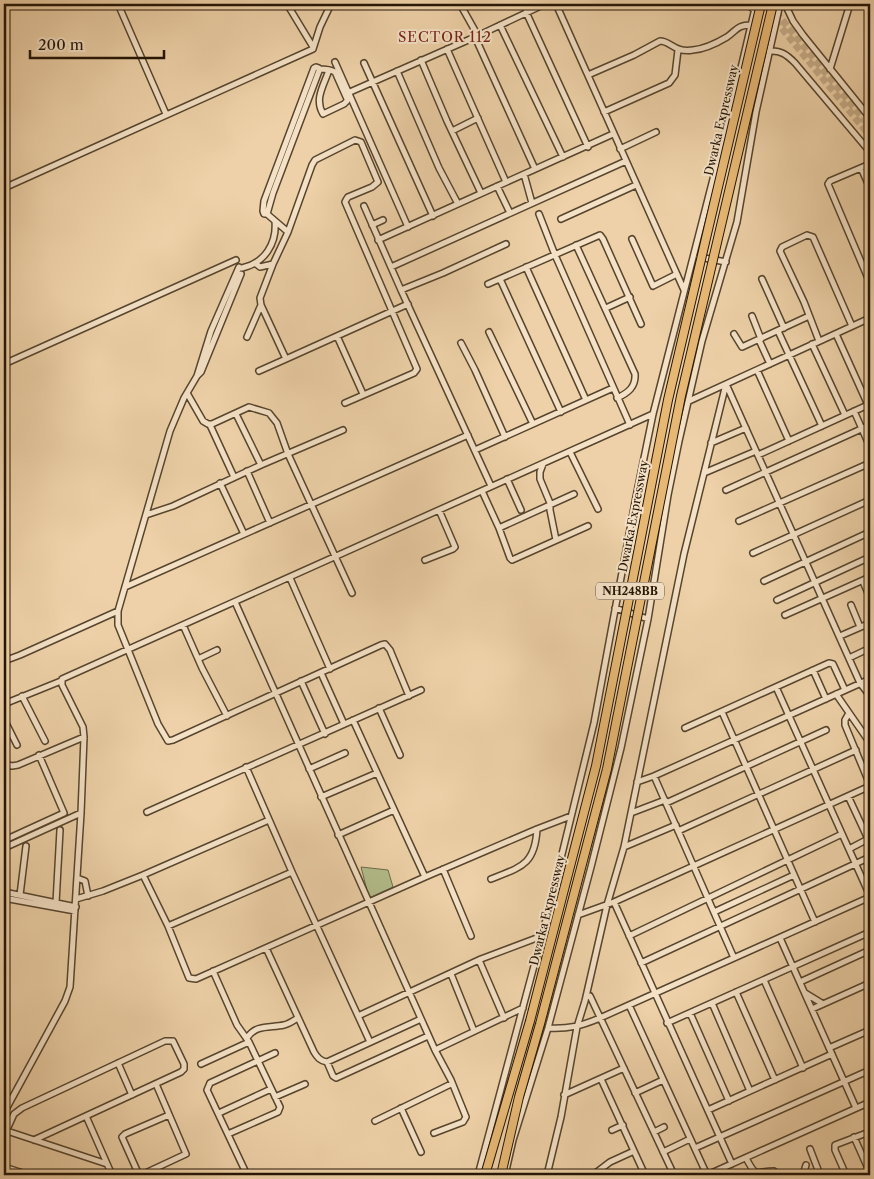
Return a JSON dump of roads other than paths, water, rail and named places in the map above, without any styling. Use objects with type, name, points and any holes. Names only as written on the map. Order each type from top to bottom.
[{"type":"highway","name":"Dwarka Expressway","points":[[486,1175],[530,1021],[596,766],[668,400],[760,4]]},
{"type":"highway","name":"Dwarka Expressway","points":[[501,1175],[519,1097],[607,770],[681,396],[772,4]]},
{"type":"street","points":[[118,4],[166,114]]},
{"type":"street","points":[[287,4],[313,47]]},
{"type":"street","points":[[4,188],[313,49],[330,4]]},
{"type":"street","points":[[460,4],[535,169]]},
{"type":"street","points":[[350,92],[447,50],[545,4]]},
{"type":"street","points":[[556,4],[685,291]]},
{"type":"street","points":[[748,4],[754,10]]},
{"type":"street","points":[[478,1175],[542,936],[594,722],[653,414],[756,4]]},
{"type":"street","points":[[505,1175],[513,1140],[548,1028],[621,748],[648,619],[668,495],[702,341],[736,222],[756,112],[780,4]]},
{"type":"street","points":[[785,4],[793,21],[870,118]]},
{"type":"street","points":[[830,69],[850,4]]},
{"type":"street","points":[[526,12],[588,147]]},
{"type":"street","points":[[500,25],[563,158]]},
{"type":"street","points":[[588,75],[634,55],[660,41],[664,41],[678,50],[693,50],[717,43],[740,26],[751,25]]},
{"type":"street","points":[[842,33],[851,30]]},
{"type":"street","points":[[447,50],[506,182]]},
{"type":"street","points":[[604,112],[669,83],[674,75],[678,50]]},
{"type":"street","points":[[769,50],[782,52],[796,62],[870,152]]},
{"type":"street","points":[[421,60],[481,193]]},
{"type":"street","points":[[335,62],[350,92],[408,227]]},
{"type":"street","points":[[364,63],[433,216]]},
{"type":"street","points":[[288,232],[282,225],[275,222],[267,214],[264,214],[263,205],[274,183],[314,68],[317,67],[319,69],[329,70],[334,72],[348,100],[344,104],[323,114],[318,105],[318,99],[329,70]]},
{"type":"street","points":[[397,71],[439,168],[458,204]]},
{"type":"street","points":[[452,131],[478,118]]},
{"type":"street","points":[[620,149],[656,132]]},
{"type":"street","points":[[378,240],[588,147],[613,134]]},
{"type":"street","points":[[286,359],[261,306],[260,298],[288,232],[302,189],[314,162],[350,142],[360,141],[378,182],[372,187],[348,197],[345,201],[417,369],[414,373],[345,403]]},
{"type":"street","points":[[392,267],[626,161]]},
{"type":"street","points":[[870,164],[828,184],[870,283]]},
{"type":"street","points":[[861,168],[870,188]]},
{"type":"street","points":[[524,174],[532,203]]},
{"type":"street","points":[[561,219],[636,185]]},
{"type":"street","points":[[497,186],[510,213]]},
{"type":"street","points":[[364,206],[491,486]]},
{"type":"street","points":[[539,214],[555,255],[630,425]]},
{"type":"street","points":[[372,225],[383,220]]},
{"type":"street","points":[[275,222],[275,236],[272,246],[268,252],[254,263],[241,269],[232,287],[212,331],[196,376],[167,439],[118,611],[118,625],[158,724],[168,741],[385,644],[390,650],[408,696]]},
{"type":"street","points":[[488,284],[576,244],[598,235],[602,236],[642,324]]},
{"type":"street","points":[[820,341],[780,250],[782,247],[809,235],[813,237],[852,326]]},
{"type":"street","points":[[632,239],[653,286],[677,274]]},
{"type":"street","points":[[401,290],[506,244]]},
{"type":"street","points":[[576,244],[635,374],[635,382],[629,391],[617,398]]},
{"type":"street","points":[[693,256],[726,262]]},
{"type":"street","points":[[4,364],[236,260]]},
{"type":"street","points":[[254,263],[260,267],[273,264]]},
{"type":"street","points":[[526,267],[586,400]]},
{"type":"street","points":[[500,278],[561,412]]},
{"type":"street","points":[[762,279],[784,328]]},
{"type":"street","points":[[606,308],[630,297]]},
{"type":"street","points":[[259,372],[408,304]]},
{"type":"street","points":[[247,337],[261,306]]},
{"type":"street","points":[[752,316],[770,364]]},
{"type":"street","points":[[734,334],[741,347],[809,316]]},
{"type":"street","points":[[689,401],[870,318]]},
{"type":"street","points":[[778,331],[822,426]]},
{"type":"street","points":[[489,332],[533,424]]},
{"type":"street","points":[[704,472],[789,441],[869,404],[836,334]]},
{"type":"street","points":[[338,336],[363,394]]},
{"type":"street","points":[[461,343],[505,437]]},
{"type":"street","points":[[812,344],[845,415]]},
{"type":"street","points":[[757,370],[789,441]]},
{"type":"street","points":[[726,384],[792,535],[860,683],[870,696]]},
{"type":"street","points":[[547,1175],[561,1117],[577,1027],[586,1001],[607,905],[624,847],[684,554],[726,384]]},
{"type":"street","points":[[475,450],[613,388]]},
{"type":"street","points":[[187,393],[203,420],[206,424],[210,425],[234,477]]},
{"type":"street","points":[[210,425],[249,407],[271,414],[277,423],[288,454],[352,593]]},
{"type":"street","points":[[854,411],[870,447]]},
{"type":"street","points":[[236,414],[261,465]]},
{"type":"street","points":[[4,704],[61,681],[653,414]]},
{"type":"street","points":[[726,490],[870,425]]},
{"type":"street","points":[[712,443],[746,428]]},
{"type":"street","points":[[146,515],[173,506],[220,483],[343,430]]},
{"type":"street","points":[[125,587],[468,435]]},
{"type":"street","points":[[570,452],[598,509]]},
{"type":"street","points":[[738,521],[870,463]]},
{"type":"street","points":[[543,464],[540,478],[550,505],[556,540]]},
{"type":"street","points":[[247,471],[270,523]]},
{"type":"street","points":[[507,479],[521,510]]},
{"type":"street","points":[[220,483],[244,534]]},
{"type":"street","points":[[482,491],[512,560],[588,526]]},
{"type":"street","points":[[499,528],[574,494]]},
{"type":"street","points":[[753,553],[870,500]]},
{"type":"street","points":[[425,560],[455,547],[439,510]]},
{"type":"street","points":[[764,581],[870,532]]},
{"type":"street","points":[[777,600],[870,557]]},
{"type":"street","points":[[785,615],[870,577]]},
{"type":"street","points":[[290,578],[330,669]]},
{"type":"street","points":[[864,584],[870,598]]},
{"type":"street","points":[[235,602],[368,903],[434,1050],[451,1080],[451,1084],[466,1117],[465,1120],[434,1133]]},
{"type":"street","points":[[851,605],[860,628]]},
{"type":"street","points":[[615,608],[648,619]]},
{"type":"street","points":[[4,661],[118,611]]},
{"type":"street","points":[[840,636],[870,623]]},
{"type":"street","points":[[183,625],[227,716]]},
{"type":"street","points":[[849,658],[870,648]]},
{"type":"street","points":[[198,659],[217,650]]},
{"type":"street","points":[[685,728],[829,663],[833,664],[845,690]]},
{"type":"street","points":[[813,670],[826,698]]},
{"type":"street","points":[[321,673],[344,724]]},
{"type":"street","points":[[637,782],[870,678]]},
{"type":"street","points":[[4,1113],[68,993],[76,909],[84,737],[83,727],[61,681]]},
{"type":"street","points":[[301,681],[325,734]]},
{"type":"street","points":[[548,1028],[567,1029],[600,1018],[870,897],[776,687]]},
{"type":"street","points":[[147,812],[421,690]]},
{"type":"street","points":[[836,694],[870,743]]},
{"type":"street","points":[[22,696],[45,741]]},
{"type":"street","points":[[379,708],[400,755]]},
{"type":"street","points":[[722,712],[815,922]]},
{"type":"street","points":[[578,915],[614,902],[870,785],[846,725],[845,720],[849,713]]},
{"type":"street","points":[[4,720],[17,745]]},
{"type":"street","points":[[353,720],[425,877]]},
{"type":"street","points":[[631,813],[665,802],[826,730]]},
{"type":"street","points":[[4,764],[14,766],[84,737]]},
{"type":"street","points":[[624,847],[677,828],[856,750]]},
{"type":"street","points":[[309,769],[345,753]]},
{"type":"street","points":[[4,839],[64,813],[39,755]]},
{"type":"street","points":[[246,767],[370,1042]]},
{"type":"street","points":[[321,797],[378,773]]},
{"type":"street","points":[[654,776],[734,958]]},
{"type":"street","points":[[848,796],[868,839],[849,850]]},
{"type":"street","points":[[338,836],[394,810]]},
{"type":"street","points":[[4,848],[81,812]]},
{"type":"street","points":[[143,875],[168,926],[189,978],[196,979],[443,869],[571,816]]},
{"type":"street","points":[[76,899],[143,875],[269,820]]},
{"type":"street","points":[[491,879],[525,865],[534,847],[537,829]]},
{"type":"street","points":[[56,903],[60,830]]},
{"type":"street","points":[[629,936],[842,834]]},
{"type":"street","points":[[20,895],[26,846]]},
{"type":"street","points":[[641,963],[870,857]]},
{"type":"street","points":[[443,869],[471,936]]},
{"type":"street","points":[[168,926],[292,872]]},
{"type":"street","points":[[714,912],[794,875]]},
{"type":"street","points":[[77,878],[85,881],[88,896]]},
{"type":"street","points":[[4,892],[76,909]]},
{"type":"street","points":[[4,898],[76,909]]},
{"type":"street","points":[[614,902],[732,1164]]},
{"type":"street","points":[[667,1023],[870,932]]},
{"type":"street","points":[[358,1016],[479,960],[542,936]]},
{"type":"street","points":[[780,938],[856,1108]]},
{"type":"street","points":[[266,948],[317,1058],[323,1062],[421,1019]]},
{"type":"street","points":[[800,982],[870,950]]},
{"type":"street","points":[[479,960],[504,1018]]},
{"type":"street","points":[[214,971],[237,1025],[248,1040],[280,1107],[278,1112],[228,1134]]},
{"type":"street","points":[[451,974],[474,1031]]},
{"type":"street","points":[[764,980],[802,1068]]},
{"type":"street","points":[[812,1009],[870,983]]},
{"type":"street","points":[[736,992],[776,1080]]},
{"type":"street","points":[[804,992],[823,1004]]},
{"type":"street","points":[[590,996],[674,1175]]},
{"type":"street","points":[[712,1003],[750,1091]]},
{"type":"street","points":[[629,1005],[707,1175],[870,1102]]},
{"type":"street","points":[[434,1050],[523,1008]]},
{"type":"street","points":[[690,1013],[729,1101]]},
{"type":"street","points":[[201,1064],[248,1040],[251,1032],[267,1026],[285,1025],[298,1018]]},
{"type":"street","points":[[829,1048],[870,1030]]},
{"type":"street","points":[[326,1062],[336,1078],[428,1036]]},
{"type":"street","points":[[34,1140],[156,1084],[184,1069],[184,1064],[173,1041],[165,1041],[22,1108],[14,1114],[4,1132],[107,1164]]},
{"type":"street","points":[[246,1175],[207,1087],[210,1083],[275,1053]]},
{"type":"street","points":[[708,1110],[832,1054]]},
{"type":"street","points":[[118,1063],[132,1095]]},
{"type":"street","points":[[564,1095],[624,1068]]},
{"type":"street","points":[[695,1148],[870,1070]]},
{"type":"street","points":[[602,1079],[645,1175]]},
{"type":"street","points":[[636,1093],[663,1080]]},
{"type":"street","points":[[156,1084],[186,1154],[140,1175],[122,1137],[169,1115]]},
{"type":"street","points":[[275,1098],[305,1084]]},
{"type":"street","points":[[375,1121],[451,1084]]},
{"type":"street","points":[[218,1113],[270,1089]]},
{"type":"street","points":[[401,1108],[421,1152]]},
{"type":"street","points":[[86,1116],[112,1175]]},
{"type":"street","points":[[612,1130],[622,1125]]},
{"type":"street","points":[[654,1132],[664,1127]]},
{"type":"street","points":[[846,1175],[834,1147],[837,1144],[864,1134]]},
{"type":"street","points":[[854,1137],[870,1174]]},
{"type":"street","points":[[663,1152],[690,1139]]},
{"type":"street","points":[[810,1149],[820,1175]]},
{"type":"street","points":[[593,1175],[610,1162],[634,1151]]},
{"type":"street","points":[[746,1158],[755,1172],[774,1171],[778,1175]]},
{"type":"street","points":[[803,1175],[806,1165]]},
{"type":"street","points":[[4,1167],[29,1175]]},
{"type":"tunnel","points":[[762,4],[870,136]]},
{"type":"tunnel","points":[[769,4],[870,127]]},
{"type":"district","name":"SECTOR 112","points":[[445,37]]}]
